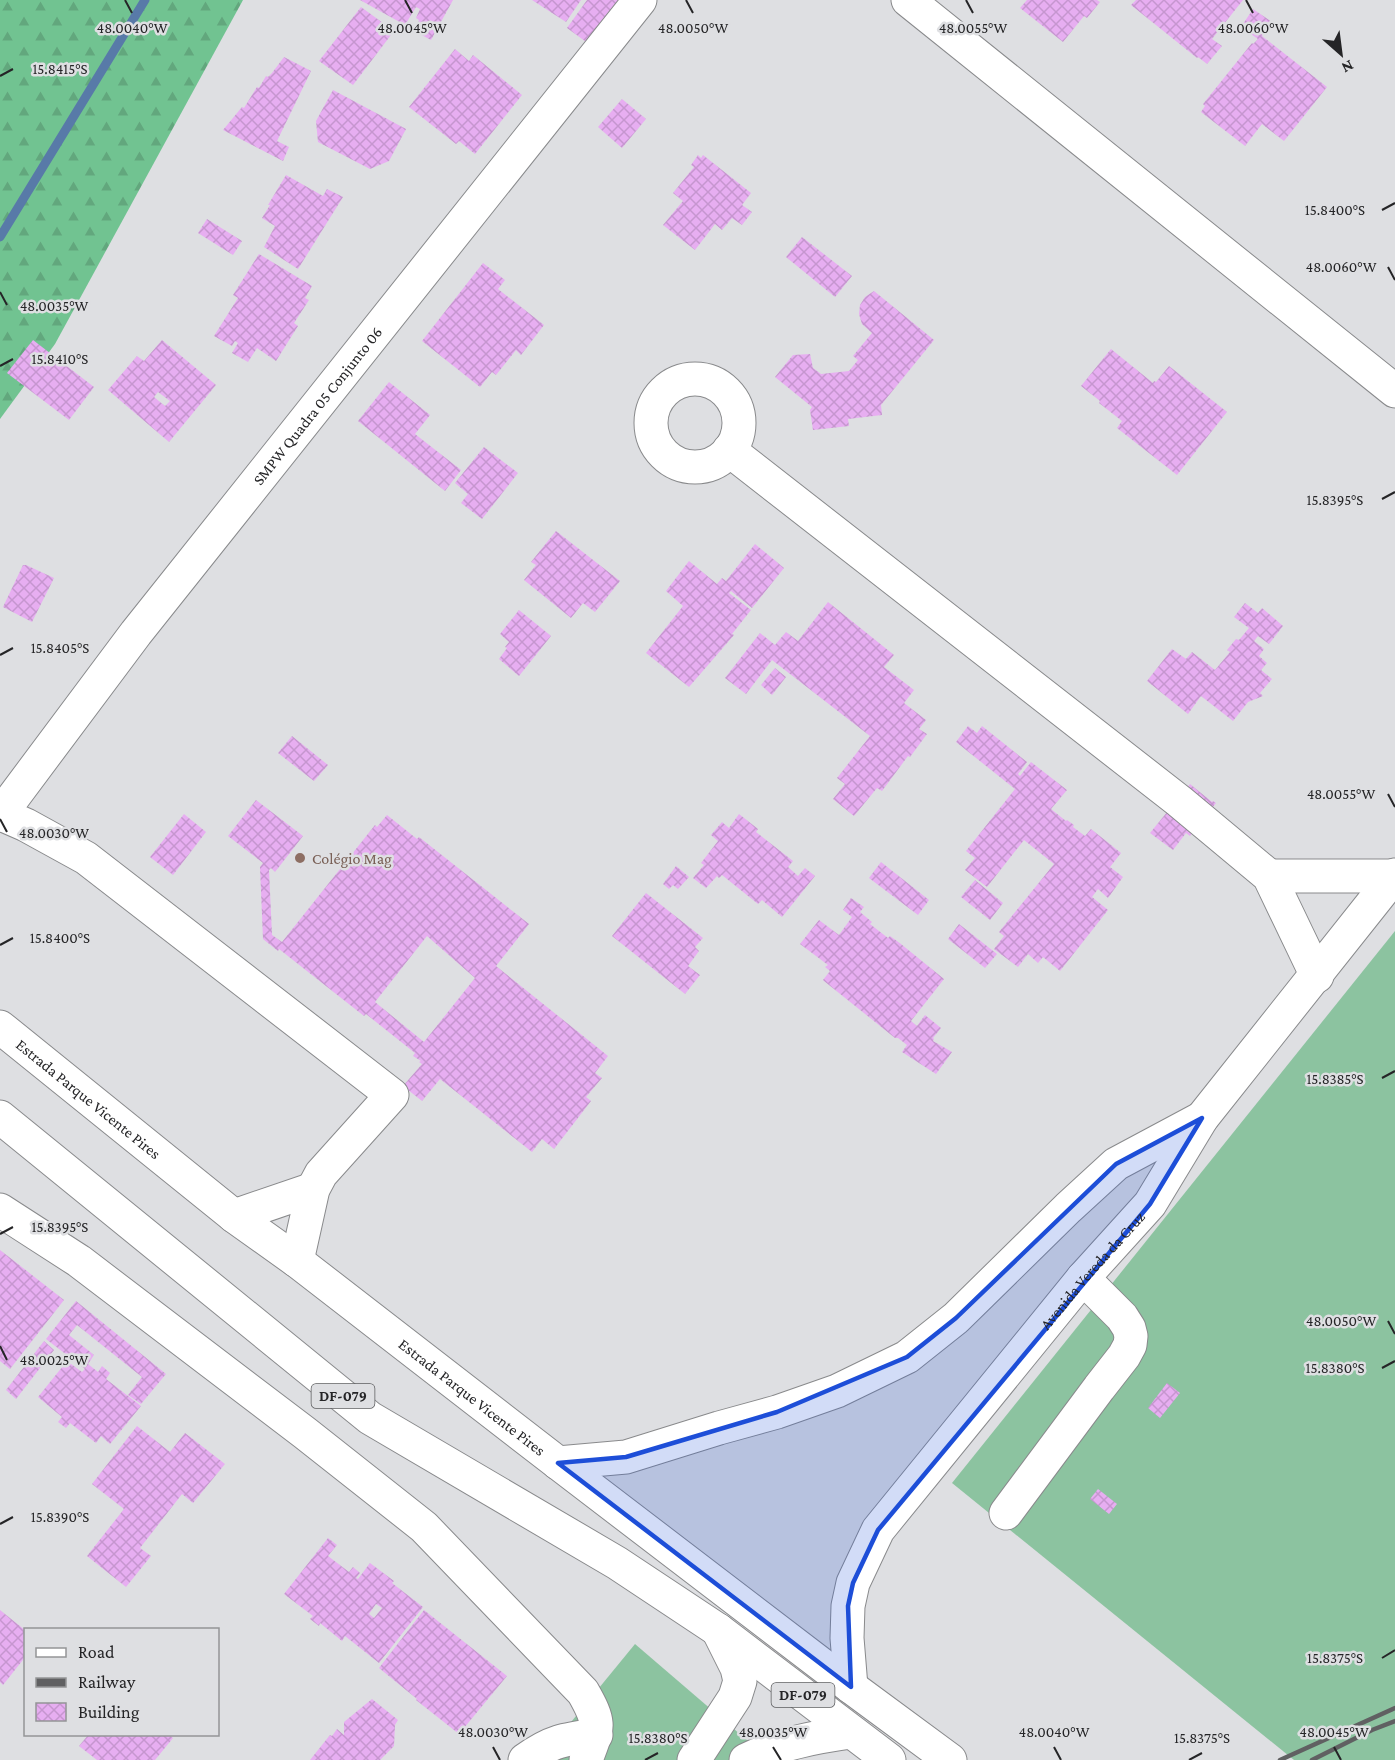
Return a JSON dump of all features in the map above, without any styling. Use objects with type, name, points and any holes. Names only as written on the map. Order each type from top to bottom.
[{"type":"street","name":"SMPW Quadra 05 Conjunto 06","points":[[0,814],[150,615],[640,0]]},
{"type":"street","points":[[908,0],[1395,391]]},
{"type":"street","points":[[697,378],[710,381],[723,388],[732,398],[739,424],[736,438],[729,450],[719,460],[693,467],[679,464],[667,457],[658,447],[652,435],[650,421],[653,408],[652,389],[697,378]]},
{"type":"street","points":[[729,450],[1170,794],[1269,876],[1317,976]]},
{"type":"street","points":[[0,814],[26,825],[86,858],[392,1095],[321,1174],[313,1189],[297,1261]]},
{"type":"street","points":[[1269,876],[1395,876]]},
{"type":"street","name":"Avenida Vereda da Cruz","points":[[851,1687],[849,1606],[853,1583],[878,1530],[1083,1278],[1150,1204],[1202,1118],[1395,876]]},
{"type":"street","name":"Estrada Parque Vicente Pires","points":[[0,1027],[234,1216],[297,1261],[851,1687],[950,1760]]},
{"type":"street","name":"DF-079","points":[[0,1117],[370,1418],[617,1563],[718,1630],[889,1760]]},
{"type":"street","points":[[558,1463],[626,1457],[777,1412],[837,1391],[907,1357],[956,1318],[1060,1215],[1116,1164],[1202,1118]]},
{"type":"street","points":[[234,1216],[313,1189]]},
{"type":"street","points":[[0,1210],[79,1261],[424,1527],[583,1692],[593,1709],[596,1721],[591,1747],[566,1739],[543,1747],[525,1760]]},
{"type":"street","points":[[1006,1513],[1130,1345],[1129,1328],[1122,1317],[1083,1278]]},
{"type":"street","points":[[694,1760],[735,1697],[740,1681],[737,1668],[718,1630]]},
{"type":"street","points":[[746,1760],[787,1744],[850,1731]]},
{"type":"highlighted area","points":[[1202,1118],[1150,1204],[878,1530],[853,1583],[848,1606],[851,1687],[558,1463],[626,1457],[777,1412],[907,1357],[956,1318],[1116,1164]]},
{"type":"green space","points":[[0,0],[243,0],[55,344],[0,419]]},
{"type":"green space","points":[[1395,931],[1395,1760],[1294,1760],[952,1483]]},
{"type":"green space","points":[[635,1644],[770,1760],[540,1760]]},
{"type":"building","points":[[360,0],[453,0],[431,40],[414,31],[419,20],[416,18],[420,9],[416,7],[405,25]]},
{"type":"building","points":[[532,0],[581,0],[566,22]]},
{"type":"building","points":[[587,0],[619,0],[589,44],[567,28]]},
{"type":"building","points":[[1027,0],[1097,0],[1100,2],[1087,18],[1084,16],[1063,42],[1020,8]]},
{"type":"building","points":[[1136,0],[1243,0],[1212,39],[1222,46],[1207,64],[1131,5]]},
{"type":"building","points":[[361,7],[394,31],[353,85],[319,61]]},
{"type":"building","points":[[1253,9],[1272,22],[1262,36],[1327,87],[1284,141],[1262,124],[1245,146],[1201,112],[1205,106],[1203,104],[1252,43],[1258,39],[1241,27]]},
{"type":"building","points":[[455,49],[469,61],[473,55],[522,95],[475,154],[459,141],[456,144],[409,107]]},
{"type":"building","points":[[284,57],[311,71],[277,141],[289,147],[283,161],[223,130],[242,107],[244,108],[257,87],[259,88],[266,76],[272,73]]},
{"type":"building","points":[[333,90],[406,129],[389,161],[370,169],[318,142],[316,121]]},
{"type":"building","points":[[622,99],[646,119],[622,148],[598,127]]},
{"type":"building","points":[[698,155],[701,158],[703,155],[751,193],[742,205],[752,212],[742,225],[732,218],[722,230],[715,224],[695,250],[663,225],[683,201],[673,193],[694,167],[691,165]]},
{"type":"building","points":[[286,175],[323,196],[327,189],[343,197],[298,269],[264,247],[275,226],[262,218]]},
{"type":"building","points":[[207,219],[242,241],[233,255],[198,233]]},
{"type":"building","points":[[802,237],[852,276],[835,297],[786,257]]},
{"type":"building","points":[[259,254],[312,286],[305,298],[309,300],[294,323],[298,326],[276,361],[257,348],[248,362],[232,353],[238,343],[235,341],[232,346],[214,336],[238,298],[233,295]]},
{"type":"building","points":[[483,263],[505,280],[498,289],[544,325],[521,355],[516,350],[496,375],[492,372],[480,387],[422,341]]},
{"type":"building","points":[[874,291],[934,340],[881,405],[882,415],[848,419],[849,426],[813,430],[810,410],[812,407],[775,377],[793,355],[810,354],[813,368],[821,374],[849,371],[858,360],[853,356],[872,333],[862,324],[859,314],[860,305],[865,297]]},
{"type":"building","points":[[33,340],[94,387],[69,420],[7,373]]},
{"type":"building","points":[[162,340],[216,385],[169,442],[108,390],[137,356],[144,361]],"holes":[[[158,392],[170,401],[165,406],[154,397]]]},
{"type":"building","points":[[1111,349],[1153,383],[1169,366],[1227,412],[1177,475],[1117,428],[1122,421],[1081,386]]},
{"type":"building","points":[[389,382],[430,415],[415,434],[461,470],[445,491],[358,421]]},
{"type":"building","points":[[484,447],[518,473],[482,519],[461,503],[468,494],[455,483]]},
{"type":"building","points":[[556,531],[620,581],[595,612],[583,603],[571,618],[524,580],[536,565],[531,562]]},
{"type":"building","points":[[755,544],[784,568],[752,608],[731,591],[729,593],[751,610],[732,634],[734,635],[689,687],[646,653],[683,606],[666,591],[689,561],[717,584],[722,578],[726,581]]},
{"type":"building","points":[[23,565],[54,578],[32,622],[3,607]]},
{"type":"building","points":[[828,602],[894,655],[884,667],[914,690],[904,703],[926,720],[919,729],[927,734],[910,757],[908,756],[882,791],[877,788],[854,816],[833,799],[845,784],[837,778],[870,736],[772,660],[746,694],[725,678],[760,633],[775,645],[786,632],[798,641]]},
{"type":"building","points":[[1245,603],[1258,613],[1262,608],[1283,626],[1269,644],[1258,636],[1254,641],[1264,649],[1259,656],[1267,663],[1261,670],[1272,679],[1260,693],[1263,696],[1248,702],[1233,721],[1201,696],[1188,714],[1147,681],[1172,649],[1186,659],[1192,652],[1215,670],[1230,652],[1227,650],[1249,628],[1234,617]]},
{"type":"building","points":[[519,610],[551,636],[519,676],[499,659],[509,642],[500,634]]},
{"type":"building","points":[[775,668],[786,677],[772,695],[761,685]]},
{"type":"building","points":[[968,726],[977,733],[982,726],[1027,762],[1018,774],[1020,776],[1031,762],[1067,790],[1051,809],[1085,836],[1091,829],[1121,853],[1110,867],[1123,877],[1108,898],[1098,889],[1092,897],[1108,910],[1060,971],[1043,957],[1038,963],[1028,954],[1018,967],[994,949],[1004,936],[999,932],[1054,864],[1024,840],[987,887],[965,870],[975,858],[966,851],[1015,789],[956,742]]},
{"type":"building","points":[[292,736],[328,765],[314,781],[278,753]]},
{"type":"building","points":[[1190,784],[1216,803],[1190,836],[1186,833],[1173,850],[1150,833]]},
{"type":"building","points":[[256,800],[303,836],[275,872],[271,868],[269,870],[272,935],[282,942],[375,825],[377,827],[387,815],[417,839],[419,837],[529,924],[496,966],[608,1056],[595,1073],[602,1078],[586,1097],[591,1101],[554,1149],[542,1139],[532,1152],[440,1079],[422,1101],[403,1086],[422,1064],[413,1056],[415,1053],[366,1014],[364,1016],[263,939],[260,867],[263,863],[228,836]],"holes":[[[427,936],[475,978],[424,1042],[375,1002]]]},
{"type":"building","points":[[184,814],[206,832],[173,875],[150,857]]},
{"type":"building","points":[[739,814],[758,829],[756,832],[793,861],[788,867],[798,876],[805,868],[815,876],[782,917],[762,900],[758,904],[722,875],[719,878],[717,876],[706,888],[693,878],[704,865],[701,863],[718,841],[711,835],[722,822],[729,828]]},
{"type":"building","points":[[881,862],[929,900],[918,915],[869,878]]},
{"type":"building","points":[[676,866],[689,877],[678,889],[673,885],[669,889],[663,884]]},
{"type":"building","points":[[975,880],[1003,903],[990,920],[961,897]]},
{"type":"building","points":[[646,893],[703,938],[695,947],[699,951],[688,966],[700,975],[685,994],[612,936]]},
{"type":"building","points":[[851,898],[864,907],[860,912],[872,922],[870,924],[888,938],[890,936],[901,944],[944,979],[911,1021],[917,1026],[925,1015],[941,1028],[933,1041],[952,1052],[936,1074],[902,1052],[907,1045],[824,981],[830,971],[825,967],[828,965],[800,944],[819,920],[839,935],[852,917],[843,910]]},
{"type":"building","points":[[959,924],[997,954],[985,968],[948,939]]},
{"type":"building","points":[[0,1250],[64,1300],[10,1369],[0,1361]]},
{"type":"building","points":[[76,1301],[166,1374],[141,1404],[128,1395],[142,1377],[77,1325],[69,1335],[94,1355],[88,1364],[98,1372],[102,1366],[110,1373],[106,1379],[141,1406],[110,1444],[101,1436],[96,1443],[70,1423],[66,1428],[58,1422],[62,1417],[38,1397],[67,1361],[82,1372],[85,1369],[46,1339]]},
{"type":"building","points":[[44,1341],[54,1350],[16,1399],[6,1390]]},
{"type":"building","points":[[1167,1383],[1180,1393],[1160,1418],[1148,1408]]},
{"type":"building","points":[[137,1426],[170,1452],[185,1433],[225,1464],[193,1503],[182,1494],[140,1548],[151,1556],[126,1587],[87,1556],[124,1509],[92,1484]]},
{"type":"building","points":[[1098,1489],[1117,1504],[1109,1514],[1090,1499]]},
{"type":"building","points":[[328,1538],[337,1545],[328,1556],[349,1572],[353,1567],[360,1573],[356,1578],[358,1579],[370,1563],[423,1607],[379,1663],[345,1636],[342,1641],[320,1623],[319,1626],[310,1619],[313,1616],[284,1594]],"holes":[[[376,1604],[382,1608],[374,1618],[369,1614]]]},
{"type":"building","points":[[0,1610],[24,1629],[24,1659],[3,1685],[0,1682]]},
{"type":"building","points":[[424,1610],[507,1676],[459,1734],[379,1668]]},
{"type":"building","points":[[372,1699],[398,1720],[395,1725],[394,1746],[380,1760],[310,1760],[337,1729],[344,1735],[344,1722]]},
{"type":"building","points":[[87,1736],[170,1736],[173,1738],[155,1760],[97,1760],[79,1746]]},
{"type":"waterway","points":[[0,237],[145,0]]},
{"type":"railway","points":[[1280,1760],[1395,1708]]},
{"type":"railway","points":[[1312,1760],[1395,1721]]},
{"type":"place","name":"Colégio Mag","points":[[300,858]]}]
